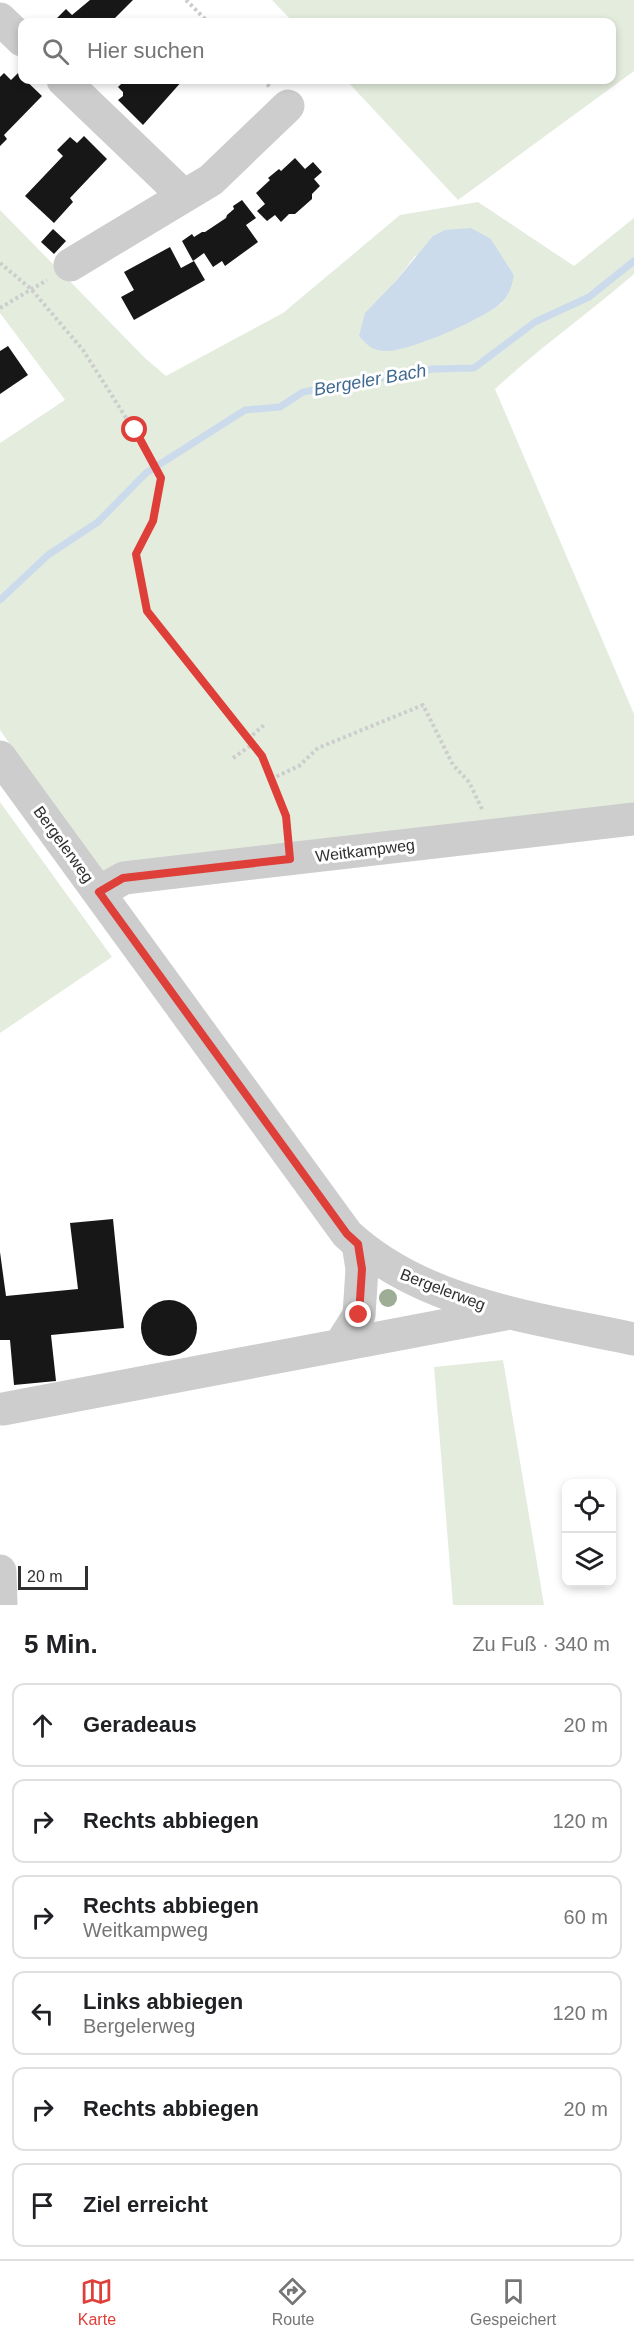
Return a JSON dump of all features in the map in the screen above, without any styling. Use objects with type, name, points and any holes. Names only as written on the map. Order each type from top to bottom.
[{"type":"street","points":[[0,19],[18,36]]},
{"type":"street","points":[[67,84],[184,196]]},
{"type":"street","points":[[70,265],[211,180],[288,106]]},
{"type":"street","name":"Bergelerweg","points":[[0,757],[347,1234],[390,1268],[432,1287],[510,1313],[634,1339]]},
{"type":"street","name":"Weitkampweg","points":[[99,892],[123,878],[634,819]]},
{"type":"street","points":[[340,1345],[359,1315],[362,1269],[358,1244]]},
{"type":"street","points":[[1,1415],[340,1345],[510,1313]]},
{"type":"street","points":[[0,1571],[1,1605]]},
{"type":"path","points":[[186,0],[204,18]]},
{"type":"path","points":[[0,263],[31,289],[83,350],[150,454],[161,478],[153,521],[136,554],[147,611],[262,756],[286,816],[290,859]]},
{"type":"path","points":[[0,308],[70,265]]},
{"type":"path","points":[[271,779],[299,766],[318,748],[423,705],[453,765],[469,782],[481,804],[488,836]]},
{"type":"path","points":[[248,739],[264,725]]},
{"type":"path","points":[[233,758],[253,744]]},
{"type":"shaded area","points":[[272,0],[634,0],[634,71],[458,200],[350,84],[616,84],[616,18],[289,18]]},
{"type":"shaded area","points":[[478,202],[574,266],[634,218],[634,274],[495,389],[634,714],[634,807],[99,872],[0,730],[0,443],[65,400],[0,313],[0,210],[145,358],[166,376],[283,313],[400,215]],"holes":[[[491,239],[514,275],[501,304],[478,318],[451,330],[395,282],[415,256]]]},
{"type":"shaded area","points":[[0,802],[112,957],[0,1033]]},
{"type":"shaded area","points":[[503,1360],[544,1605],[453,1605],[434,1367]]},
{"type":"water","points":[[471,228],[491,239],[514,275],[510,291],[503,301],[462,326],[411,346],[381,351],[365,342],[359,336],[365,313],[395,282],[433,236],[445,230]]},
{"type":"building","points":[[90,0],[133,0],[115,18],[57,18],[66,9],[72,15]]},
{"type":"building","points":[[4,73],[11,80],[18,73],[18,84],[29,84],[42,96],[4,135],[7,139],[0,146],[0,77]]},
{"type":"building","points":[[121,84],[179,84],[143,125],[118,100],[123,96],[123,92],[118,87]]},
{"type":"building","points":[[84,136],[107,159],[70,198],[73,202],[54,223],[25,196],[63,156],[57,150],[70,137],[77,143]]},
{"type":"building","points":[[295,158],[305,169],[313,162],[322,172],[314,179],[320,186],[312,194],[312,199],[295,214],[289,214],[281,222],[275,215],[267,221],[257,211],[265,204],[256,193],[270,180],[268,178],[279,169],[281,171]]},
{"type":"building","points":[[242,200],[256,218],[246,225],[258,242],[225,266],[222,261],[213,267],[204,253],[193,261],[182,241],[192,234],[194,237],[205,232],[226,218],[234,209],[233,206]]},
{"type":"building","points":[[53,229],[66,241],[54,254],[41,242]]},
{"type":"building","points":[[170,247],[181,268],[194,261],[205,280],[134,320],[121,297],[134,290],[124,272]]},
{"type":"building","points":[[8,346],[28,375],[0,394],[0,351]]},
{"type":"building","points":[[113,1219],[124,1328],[51,1335],[56,1381],[14,1385],[10,1340],[0,1340],[0,1252],[6,1296],[78,1289],[70,1223]]},
{"type":"building","points":[[169,1300],[184,1305],[192,1313],[197,1328],[192,1343],[184,1351],[169,1356],[154,1351],[146,1343],[141,1328],[146,1313],[154,1305]]},
{"type":"waterway","name":"Bergeler Bach","points":[[0,600],[48,555],[98,522],[146,473],[245,410],[280,407],[303,392],[433,369],[474,368],[535,322],[589,297],[634,261]]},
{"type":"route","points":[[135,430],[161,478],[153,521],[136,554],[147,611],[262,756],[286,816],[290,859],[123,878],[99,892],[347,1234],[358,1244],[362,1269],[359,1315]]}]
